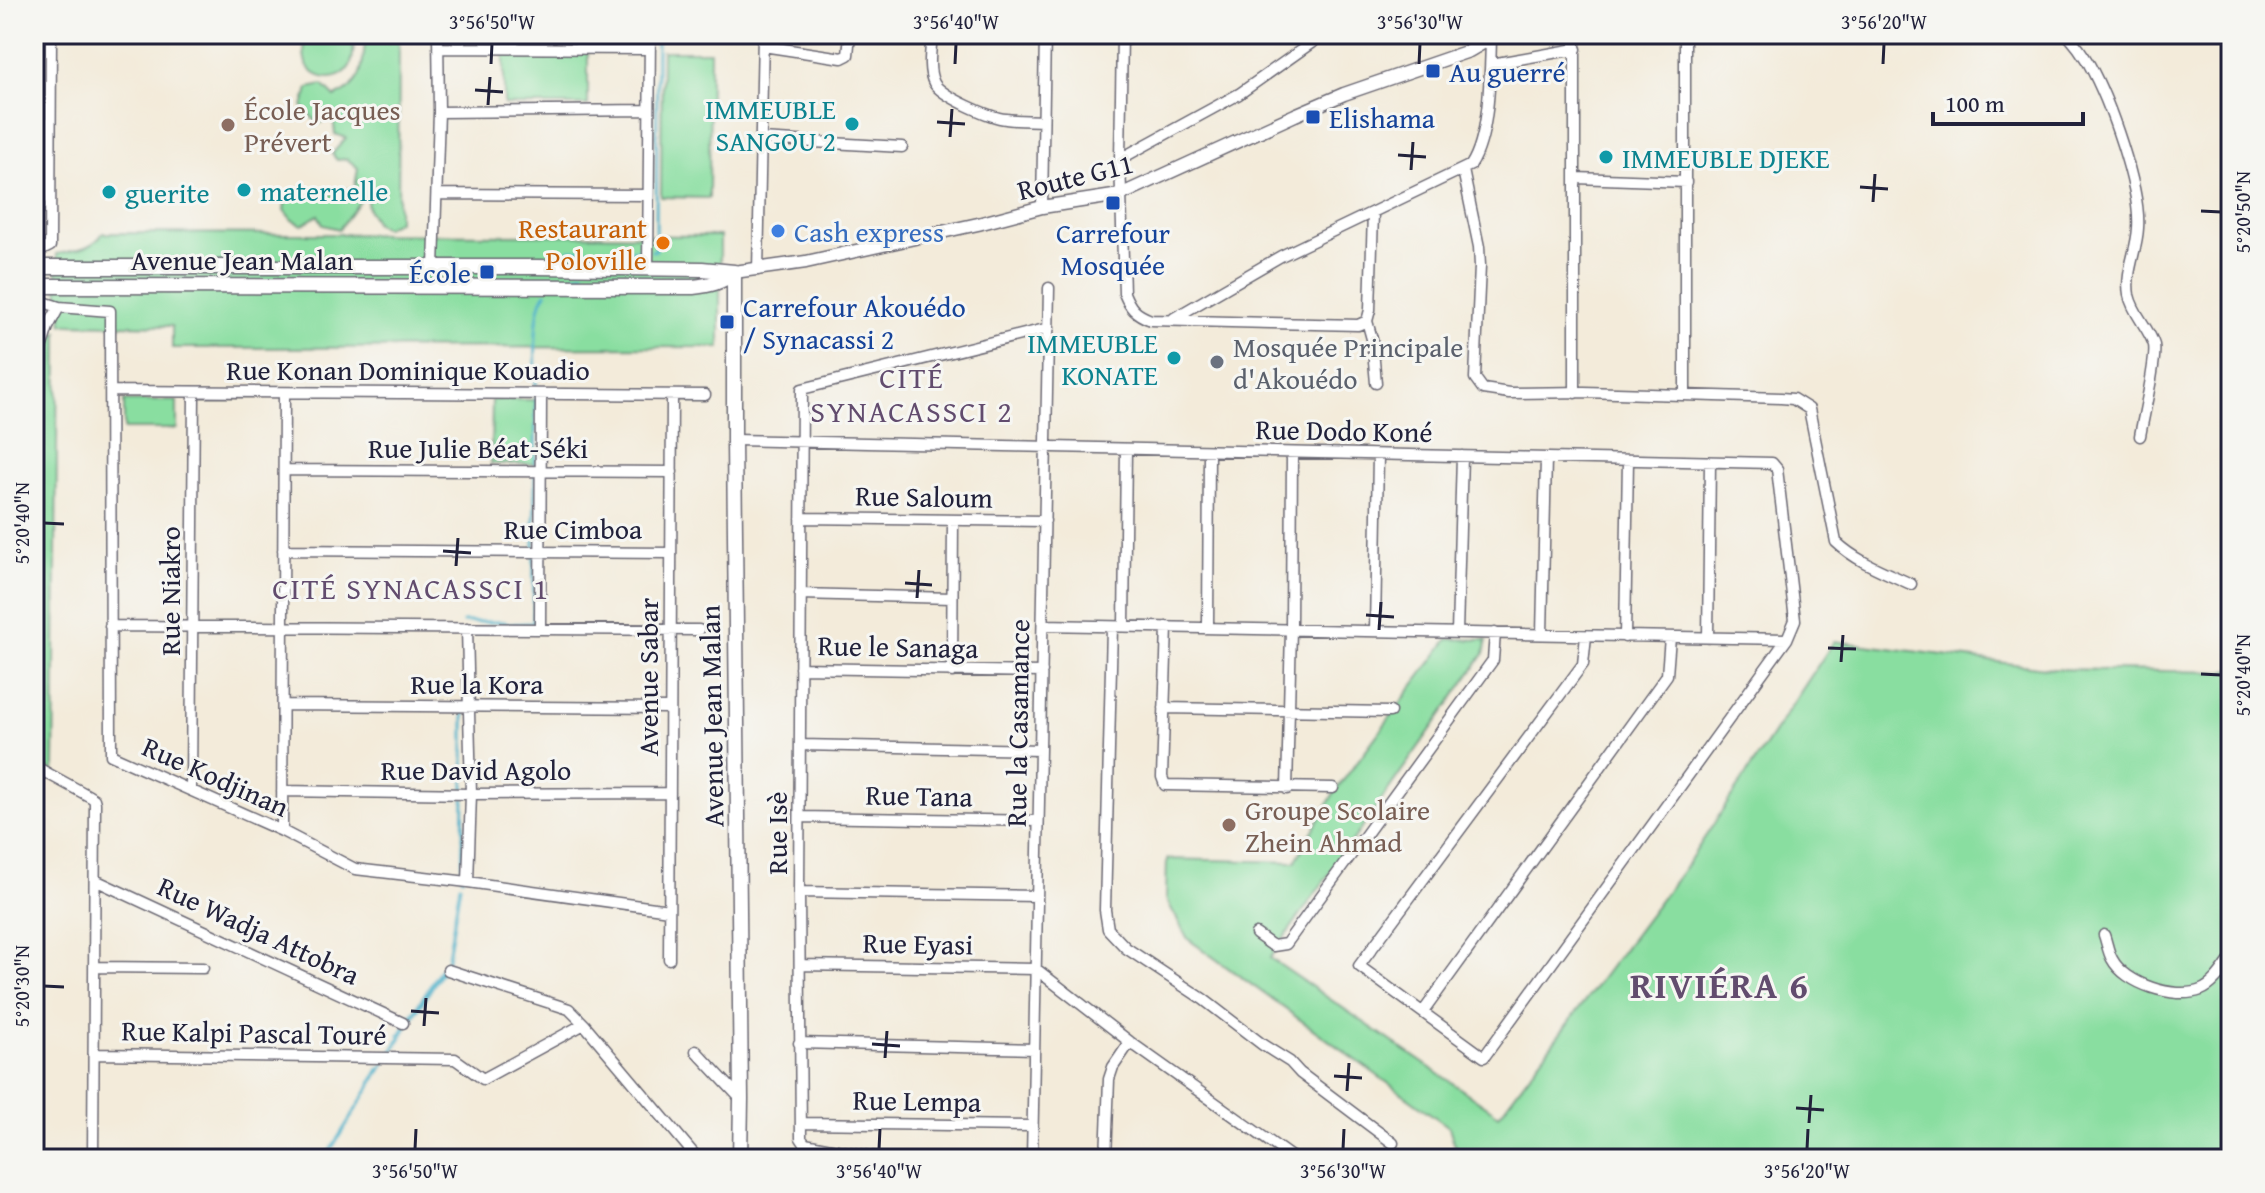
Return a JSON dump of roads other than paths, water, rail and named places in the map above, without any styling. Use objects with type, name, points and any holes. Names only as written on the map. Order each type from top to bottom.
[{"type":"main road","name":"Avenue Jean Malan","points":[[34,265],[702,269],[734,272]]},
{"type":"main road","name":"Avenue Jean Malan","points":[[34,286],[693,287],[723,281],[734,272]]},
{"type":"main road","name":"Avenue Jean Malan","points":[[734,272],[740,1159]]},
{"type":"street","points":[[34,254],[50,246],[51,34]]},
{"type":"street","points":[[434,267],[438,34]]},
{"type":"street","points":[[648,269],[650,34]]},
{"type":"street","points":[[758,270],[763,34]]},
{"type":"street","points":[[763,46],[842,58],[848,55],[850,34]]},
{"type":"street","points":[[932,34],[931,72],[940,90],[991,116],[1043,121]]},
{"type":"street","points":[[1042,207],[1045,34]]},
{"type":"street","points":[[1122,34],[1120,195],[1124,293],[1129,306],[1137,315],[1151,320],[1358,325],[1367,321]]},
{"type":"street","points":[[1120,159],[1239,94],[1324,34]]},
{"type":"street","points":[[1575,34],[1575,393]]},
{"type":"street","points":[[1685,34],[1685,394]]},
{"type":"street","points":[[2067,34],[2089,64],[2120,139],[2135,188],[2138,228],[2128,283],[2129,295],[2154,345],[2140,436]]},
{"type":"street","points":[[1172,319],[1281,256],[1471,165],[1479,147],[1488,104],[1495,36]]},
{"type":"street","name":"Route G11","points":[[734,272],[806,262],[1042,207],[1120,195],[1307,109],[1469,51],[1495,36]]},
{"type":"street","points":[[438,48],[650,49]]},
{"type":"street","points":[[1491,64],[1576,49]]},
{"type":"street","points":[[439,112],[649,110]]},
{"type":"street","points":[[760,139],[902,147]]},
{"type":"street","points":[[1463,170],[1479,247],[1475,378],[1483,389],[1509,393],[1685,394],[1793,399],[1809,409],[1836,542],[1862,562],[1911,584]]},
{"type":"street","points":[[1576,178],[1686,182]]},
{"type":"street","points":[[437,194],[648,195]]},
{"type":"street","points":[[1373,213],[1367,321],[1376,383]]},
{"type":"street","name":"Rue la Casamance","points":[[1032,1159],[1049,288]]},
{"type":"street","name":"Rue Kodjinan","points":[[34,299],[59,307],[110,311],[112,756],[282,831],[355,869],[669,910]]},
{"type":"street","points":[[34,370],[48,327],[59,307]]},
{"type":"street","name":"Rue Isè","points":[[801,1123],[802,389],[1049,328]]},
{"type":"street","name":"Rue Konan Dominique Kouadio","points":[[112,391],[705,395]]},
{"type":"street","name":"Rue Niakro","points":[[191,790],[194,392]]},
{"type":"street","points":[[282,831],[284,393]]},
{"type":"street","points":[[540,629],[541,394]]},
{"type":"street","name":"Avenue Sabar","points":[[669,959],[672,395]]},
{"type":"street","name":"Rue Dodo Koné","points":[[734,440],[1772,463],[1777,469],[1795,620],[1787,639]]},
{"type":"street","points":[[1124,626],[1126,449]]},
{"type":"street","points":[[1208,628],[1209,451]]},
{"type":"street","points":[[1287,789],[1292,453]]},
{"type":"street","points":[[1375,631],[1378,455]]},
{"type":"street","points":[[1457,633],[1462,456]]},
{"type":"street","points":[[1542,634],[1546,458]]},
{"type":"street","points":[[1625,637],[1628,460]]},
{"type":"street","points":[[1708,638],[1710,462]]},
{"type":"street","name":"Rue Julie Béat-Séki","points":[[284,470],[672,472]]},
{"type":"street","name":"Rue Saloum","points":[[801,518],[1045,521]]},
{"type":"street","points":[[952,672],[953,521]]},
{"type":"street","name":"Rue Cimboa","points":[[283,550],[671,553]]},
{"type":"street","points":[[800,594],[952,598]]},
{"type":"street","points":[[1043,625],[1787,639]]},
{"type":"street","points":[[110,626],[699,630]]},
{"type":"street","points":[[1112,627],[1105,910],[1108,929],[1126,948],[1290,1062],[1300,1073],[1393,1143]]},
{"type":"street","points":[[1167,627],[1162,777],[1165,785],[1333,788]]},
{"type":"street","points":[[467,628],[471,794],[468,882]]},
{"type":"street","points":[[1256,934],[1273,946],[1286,944],[1493,660],[1495,633]]},
{"type":"street","points":[[1586,636],[1583,664],[1359,966],[1484,1057],[1787,639]]},
{"type":"street","points":[[1423,1012],[1667,675],[1670,637]]},
{"type":"street","name":"Rue le Sanaga","points":[[800,668],[1042,672]]},
{"type":"street","name":"Rue la Kora","points":[[283,705],[670,708]]},
{"type":"street","points":[[1164,708],[1390,712]]},
{"type":"street","points":[[801,745],[1040,750]]},
{"type":"street","points":[[34,766],[94,799],[93,1159]]},
{"type":"street","name":"Rue David Agolo","points":[[282,791],[670,793]]},
{"type":"street","name":"Rue Tana","points":[[800,817],[1038,821]]},
{"type":"street","name":"Rue Wadja Attobra","points":[[95,880],[403,1023]]},
{"type":"street","points":[[799,892],[1036,896]]},
{"type":"street","points":[[2104,935],[2112,960],[2122,972],[2156,989],[2179,993],[2201,990],[2217,978],[2231,959]]},
{"type":"street","name":"Rue Eyasi","points":[[800,965],[1036,969]]},
{"type":"street","points":[[95,967],[203,968]]},
{"type":"street","points":[[1036,969],[1130,1042],[1294,1159]]},
{"type":"street","points":[[448,970],[569,1009],[698,1159]]},
{"type":"street","name":"Rue Kalpi Pascal Touré","points":[[95,1054],[455,1059],[483,1079],[584,1024]]},
{"type":"street","points":[[1106,1159],[1109,1079],[1113,1067],[1130,1042]]},
{"type":"street","points":[[799,1043],[1034,1049]]},
{"type":"street","points":[[696,1051],[741,1099]]},
{"type":"street","points":[[801,1123],[801,1138],[805,1144],[883,1159]]},
{"type":"street","name":"Rue Lempa","points":[[801,1123],[1032,1126]]},
{"type":"waterway","points":[[652,251],[656,250],[657,34]]},
{"type":"waterway","points":[[569,250],[641,250]]},
{"type":"waterway","points":[[622,261],[645,253]]},
{"type":"waterway","points":[[561,281],[584,273]]},
{"type":"waterway","points":[[536,391],[537,325],[546,293]]},
{"type":"waterway","points":[[535,467],[536,398]]},
{"type":"waterway","points":[[505,624],[533,623],[535,474]]},
{"type":"waterway","points":[[463,622],[505,622]]},
{"type":"waterway","points":[[464,712],[464,729]]},
{"type":"waterway","points":[[464,729],[464,790]]},
{"type":"waterway","points":[[462,878],[464,797]]},
{"type":"waterway","points":[[325,1159],[447,963],[460,885]]},
{"type":"waterway","points":[[399,1036],[441,968]]},
{"type":"waterway","points":[[371,1083],[379,1069]]},
{"type":"place","name":"Au guerré","points":[[1433,71]]},
{"type":"place","name":"Elishama","points":[[1313,117]]},
{"type":"place","name":"IMMEUBLE SANGOU 2","points":[[852,124]]},
{"type":"place","name":"École Jacques Prévert","points":[[228,125]]},
{"type":"place","name":"IMMEUBLE DJEKE","points":[[1606,157]]},
{"type":"place","name":"maternelle","points":[[244,190]]},
{"type":"place","name":"guerite","points":[[109,192]]},
{"type":"place","name":"Carrefour Mosquée","points":[[1113,203]]},
{"type":"place","name":"Cash express","points":[[778,231]]},
{"type":"place","name":"Restaurant Poloville","points":[[663,243]]},
{"type":"place","name":"École","points":[[487,272]]},
{"type":"place","name":"Carrefour Akouédo / Synacassi 2","points":[[727,322]]},
{"type":"place","name":"IMMEUBLE KONATE","points":[[1174,358]]},
{"type":"place","name":"Mosquée Principale d'Akouédo","points":[[1217,362]]},
{"type":"place","name":"Groupe Scolaire Zhein Ahmad","points":[[1229,825]]},
{"type":"district","name":"CITÉ SYNACASSCI 2","points":[[912,394]]},
{"type":"district","name":"CITÉ SYNACASSCI 1","points":[[411,588]]},
{"type":"district","name":"RIVIÉRA 6","points":[[1720,984]]}]
